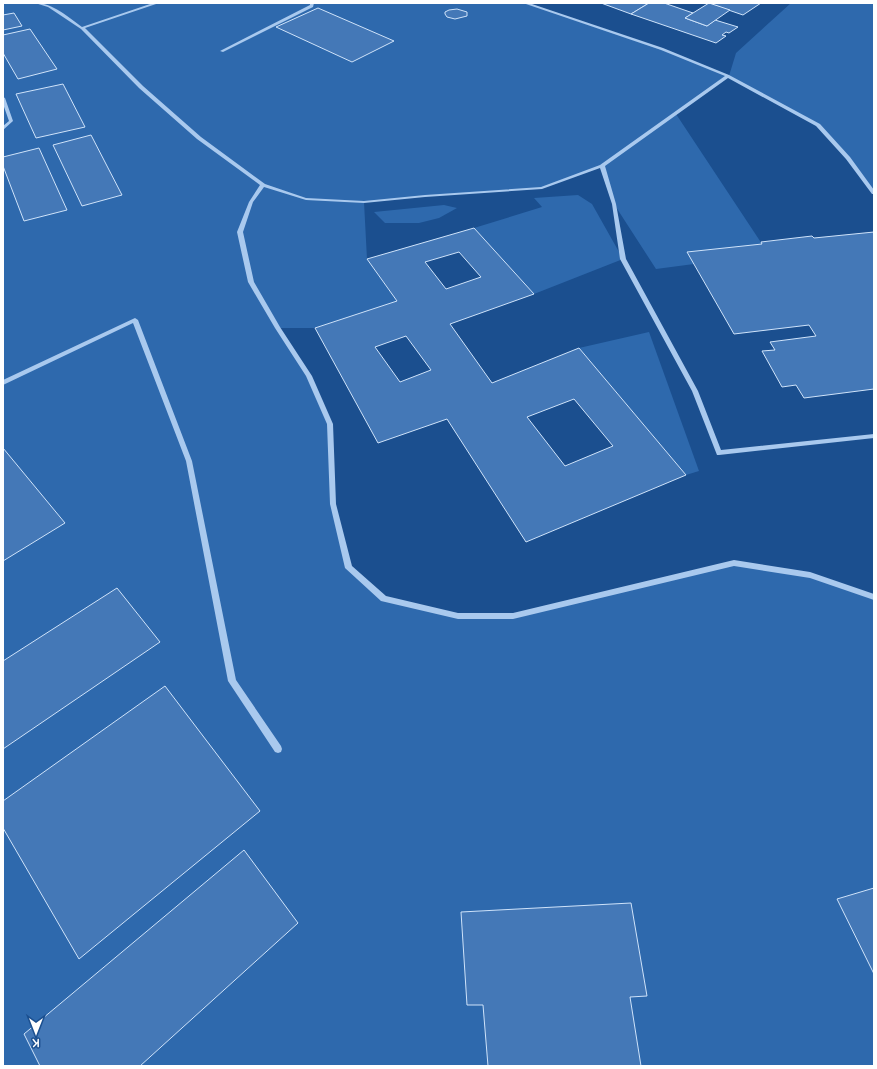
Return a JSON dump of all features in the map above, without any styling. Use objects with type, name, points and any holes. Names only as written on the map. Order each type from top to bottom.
[{"type":"lane","points":[[37,3],[49,6],[82,28],[141,87],[199,138],[263,185],[306,199],[364,202],[542,188],[602,166],[728,76]]},
{"type":"lane","points":[[82,28],[158,3]]},
{"type":"lane","points":[[222,51],[312,6],[312,3]]},
{"type":"lane","points":[[525,3],[662,49],[728,76],[818,125],[848,158],[874,194]]},
{"type":"lane","points":[[3,98],[11,121],[3,129]]},
{"type":"lane","points":[[602,166],[614,204],[623,259],[695,391],[719,453],[874,436]]},
{"type":"lane","points":[[263,185],[251,202],[240,232],[252,282],[278,328],[309,376],[330,424],[333,504],[349,568],[384,599],[458,616],[513,616],[734,563],[810,575],[874,597]]},
{"type":"lane","points":[[3,383],[135,320],[189,461],[232,681],[278,749]]},
{"type":"shaded area","points":[[3,3],[525,3],[662,49],[729,76],[736,53],[791,3],[874,3],[874,193],[818,125],[728,76],[676,114],[762,244],[694,264],[656,269],[614,204],[602,166],[542,188],[364,202],[367,259],[397,301],[315,328],[279,328],[309,376],[330,424],[333,504],[349,568],[384,599],[458,616],[513,616],[734,563],[810,575],[874,597],[874,1066],[3,1066]]},
{"type":"shaded area","points":[[578,195],[592,204],[623,259],[534,294],[474,228],[542,207],[534,198]]},
{"type":"shaded area","points":[[444,205],[457,208],[439,218],[419,223],[385,223],[374,212]]},
{"type":"shaded area","points":[[649,332],[699,471],[686,475],[579,348]]},
{"type":"building","points":[[601,3],[649,3],[631,14]]},
{"type":"building","points":[[649,3],[664,3],[693,13],[685,18],[707,26],[715,20],[738,27],[729,33],[726,32],[722,35],[726,36],[716,43],[631,14]]},
{"type":"building","points":[[708,3],[761,3],[743,15]]},
{"type":"building","points":[[709,3],[730,10],[707,26],[685,18]]},
{"type":"building","points":[[318,8],[394,41],[352,62],[276,27]]},
{"type":"building","points":[[457,9],[467,12],[467,16],[455,19],[447,17],[445,14],[445,12],[449,10]]},
{"type":"building","points":[[14,13],[22,26],[3,30],[3,15]]},
{"type":"building","points":[[30,29],[57,69],[18,79],[3,53],[3,35]]},
{"type":"building","points":[[63,84],[85,127],[36,138],[16,94]]},
{"type":"building","points":[[91,135],[122,195],[82,206],[53,145]]},
{"type":"building","points":[[39,148],[67,210],[24,221],[3,166],[3,157]]},
{"type":"building","points":[[474,228],[534,294],[450,324],[492,383],[579,348],[686,475],[526,542],[447,419],[378,443],[315,328],[397,301],[367,259]],"holes":[[[459,252],[481,277],[446,289],[425,262]],[[406,336],[431,370],[400,382],[375,347]],[[574,399],[613,446],[565,466],[527,417]]]},
{"type":"building","points":[[874,232],[874,389],[804,398],[796,385],[782,387],[762,351],[775,350],[770,342],[816,336],[809,325],[734,334],[687,252],[762,244],[761,242],[812,236],[814,238]]},
{"type":"building","points":[[3,448],[65,523],[3,561]]},
{"type":"building","points":[[117,588],[160,642],[3,749],[3,661]]},
{"type":"building","points":[[165,686],[260,811],[79,959],[3,828],[3,801]]},
{"type":"building","points":[[244,850],[298,923],[140,1066],[40,1066],[24,1034]]},
{"type":"building","points":[[874,888],[874,974],[837,899]]},
{"type":"building","points":[[631,903],[647,996],[630,997],[641,1066],[488,1066],[483,1005],[467,1005],[461,912]]}]
